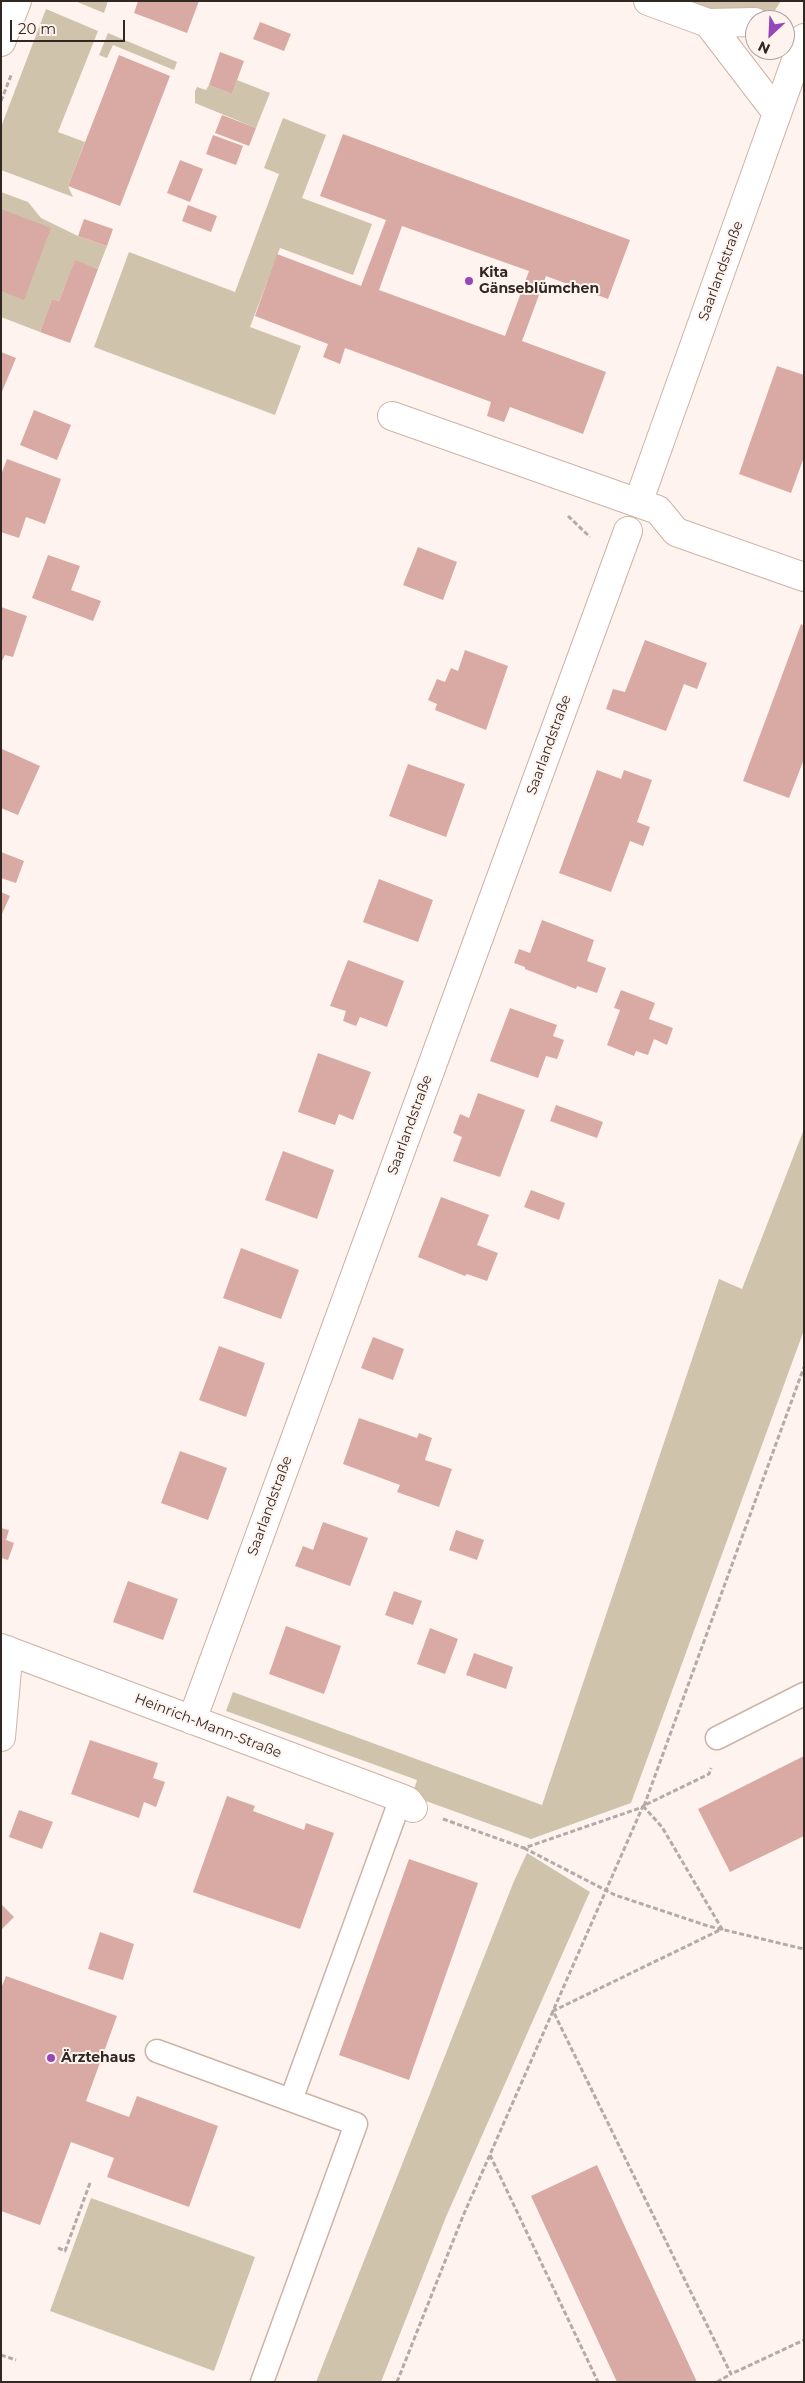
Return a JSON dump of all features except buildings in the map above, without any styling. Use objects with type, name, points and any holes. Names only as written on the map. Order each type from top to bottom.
[{"type":"street","points":[[1,42],[17,1]]},
{"type":"street","points":[[648,1],[708,23],[745,22]]},
{"type":"street","points":[[708,23],[777,113]]},
{"type":"street","name":"Saarlandstraße","points":[[648,507],[777,113],[804,38]]},
{"type":"street","points":[[392,416],[648,507],[676,532],[804,577]]},
{"type":"street","name":"Saarlandstraße","points":[[192,1720],[628,531]]},
{"type":"street","points":[[1,1737],[8,1670],[4,1649]]},
{"type":"street","name":"Heinrich-Mann-Straße","points":[[4,1649],[407,1803]]},
{"type":"lane","points":[[717,1738],[804,1694]]},
{"type":"lane","points":[[291,2100],[407,1803]]},
{"type":"lane","points":[[157,2051],[356,2124],[262,2382]]},
{"type":"path","points":[[397,2382],[463,2216],[644,1806],[804,1368]]},
{"type":"path","points":[[644,1806],[709,1774],[717,1738]]},
{"type":"path","points":[[644,1806],[662,1827],[722,1929]]},
{"type":"path","points":[[524,1848],[606,1891],[722,1929],[804,1949]]},
{"type":"path","points":[[553,2011],[722,1929]]},
{"type":"path","points":[[553,2011],[731,2374]]},
{"type":"path","points":[[490,2155],[598,2382]]},
{"type":"path","points":[[58,2248],[65,2250],[90,2183]]},
{"type":"path","points":[[717,2382],[804,2340]]},
{"type":"path","points":[[1,2355],[16,2360]]},
{"type":"shaded area","points":[[75,1],[108,1],[104,13]]},
{"type":"shaded area","points":[[666,1],[781,1],[775,10],[745,10],[745,15],[710,16]]},
{"type":"shaded area","points":[[46,9],[98,31],[58,132],[85,142],[68,186],[73,197],[1,170],[1,127]]},
{"type":"shaded area","points":[[108,33],[177,62],[174,70],[113,45],[107,58],[99,55]]},
{"type":"shaded area","points":[[237,80],[270,93],[256,128],[195,103],[197,87],[206,90],[209,85],[232,94]]},
{"type":"shaded area","points":[[283,118],[326,135],[302,198],[372,224],[353,275],[280,248],[250,327],[301,346],[275,415],[94,347],[129,252],[235,292],[279,174],[264,168]]},
{"type":"shaded area","points":[[1,192],[28,202],[41,218],[78,236],[107,246],[98,269],[75,261],[59,301],[52,299],[40,332],[1,317]]},
{"type":"shaded area","points":[[804,1129],[804,1330],[631,1803],[531,1839],[412,1796],[417,1780],[226,1711],[233,1692],[542,1805],[719,1279],[742,1289]]},
{"type":"shaded area","points":[[527,1853],[590,1892],[446,2217],[381,2382],[316,2382],[514,1881]]},
{"type":"shaded area","points":[[91,2198],[255,2257],[214,2371],[50,2311]]},
{"type":"place","name":"Kita Gänseblümchen","points":[[469,281]]},
{"type":"place","name":"Ärztehaus","points":[[51,2058]]}]
